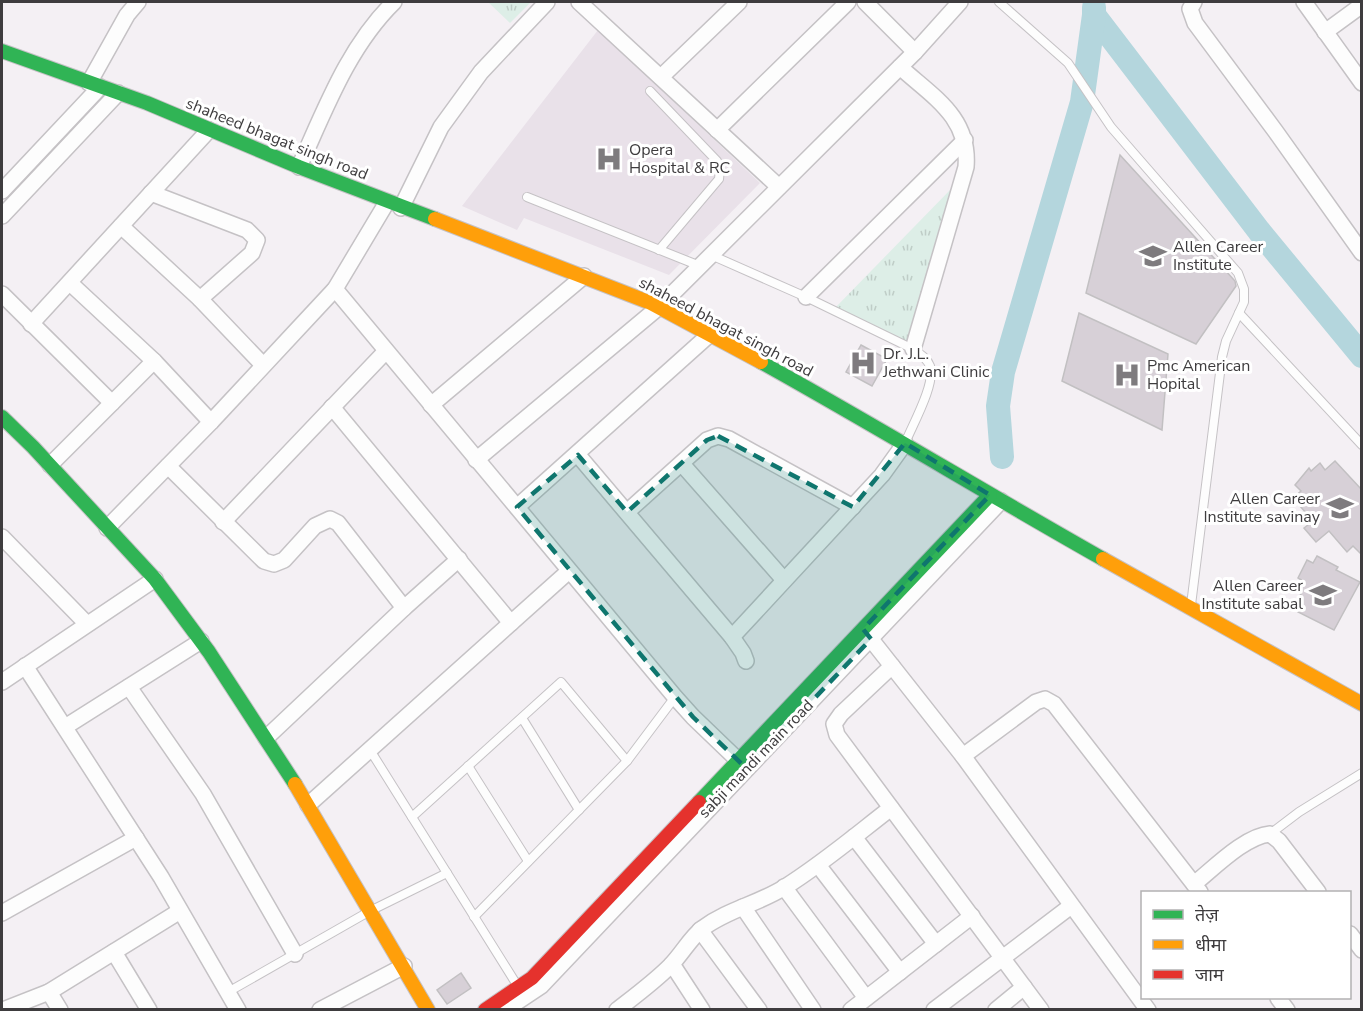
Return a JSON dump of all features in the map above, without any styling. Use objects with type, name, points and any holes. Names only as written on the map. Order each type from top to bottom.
[{"type":"street","points":[[2,191],[94,85],[127,15],[138,2]]},
{"type":"street","points":[[299,167],[346,64],[385,10],[394,2]]},
{"type":"street","points":[[107,528],[211,422],[334,289],[394,205],[441,127],[481,72],[547,2]]},
{"type":"street","points":[[579,2],[779,187]]},
{"type":"street","points":[[661,77],[739,2]]},
{"type":"street","points":[[717,130],[848,2]]},
{"type":"street","points":[[865,2],[915,52]]},
{"type":"street","points":[[476,460],[659,308],[915,52],[960,2]]},
{"type":"street","points":[[1194,2],[1190,9],[1195,23],[1358,243]]},
{"type":"street","points":[[1304,2],[1362,83]]},
{"type":"street","points":[[1325,32],[1362,5]]},
{"type":"street","name":"shaheed bhagat singh road","points":[[2,51],[118,93],[394,205],[584,276],[659,308],[905,442],[996,498],[1362,704]]},
{"type":"street","points":[[900,67],[948,111],[960,126],[965,140],[966,167],[914,349]]},
{"type":"street","points":[[2,216],[118,93]]},
{"type":"street","points":[[32,324],[209,130]]},
{"type":"street","points":[[806,297],[965,140]]},
{"type":"street","points":[[151,193],[247,230],[257,240],[252,253],[200,300]]},
{"type":"street","points":[[121,226],[200,300],[263,365]]},
{"type":"street","points":[[431,405],[584,276]]},
{"type":"street","points":[[70,283],[154,361],[211,422]]},
{"type":"street","points":[[334,289],[675,697],[743,765]]},
{"type":"street","points":[[2,294],[112,403]]},
{"type":"street","points":[[517,507],[578,455],[710,334]]},
{"type":"street","points":[[223,522],[386,351]]},
{"type":"street","points":[[50,465],[154,361]]},
{"type":"street","points":[[332,407],[511,623]]},
{"type":"street","points":[[2,417],[50,465],[155,579],[201,641],[308,806],[428,1010]]},
{"type":"street","points":[[627,512],[707,440],[718,436],[729,439],[853,507]]},
{"type":"street","points":[[732,637],[882,475],[905,442]]},
{"type":"street","points":[[578,455],[732,637],[746,661]]},
{"type":"street","points":[[682,464],[784,580]]},
{"type":"street","points":[[168,466],[264,561],[274,564],[284,560],[315,526],[330,519],[338,523],[404,608]]},
{"type":"street","name":"sabji mandi main road","points":[[505,1010],[521,992],[541,986],[743,765],[996,498]]},
{"type":"street","points":[[2,537],[87,624]]},
{"type":"street","points":[[266,738],[404,608],[459,560]]},
{"type":"street","points":[[308,806],[569,571]]},
{"type":"street","points":[[2,682],[155,579]]},
{"type":"street","points":[[867,634],[963,756],[1071,906],[1139,991]]},
{"type":"street","points":[[64,727],[201,641]]},
{"type":"street","points":[[25,666],[136,838],[238,1010]]},
{"type":"street","points":[[892,666],[841,714],[834,724],[837,735],[1041,1010]]},
{"type":"street","points":[[129,687],[203,794],[295,954]]},
{"type":"street","points":[[963,756],[1036,702],[1045,699],[1054,704],[1197,888],[1246,843],[1259,835],[1270,834],[1279,841],[1317,891]]},
{"type":"street","points":[[617,1010],[655,981],[700,930],[723,914],[764,899],[784,887],[818,865],[891,808]]},
{"type":"street","points":[[854,837],[936,944]]},
{"type":"street","points":[[3,908],[136,838]]},
{"type":"street","points":[[818,865],[900,972]]},
{"type":"street","points":[[784,887],[866,998]]},
{"type":"street","points":[[934,1010],[1071,906]]},
{"type":"street","points":[[742,907],[813,1010]]},
{"type":"street","points":[[3,1010],[49,992],[180,911]]},
{"type":"street","points":[[851,1010],[972,916]]},
{"type":"street","points":[[700,930],[759,1010]]},
{"type":"street","points":[[1351,935],[1362,950]]},
{"type":"street","points":[[114,952],[149,1010]]},
{"type":"street","points":[[672,964],[702,1010]]},
{"type":"street","points":[[320,1010],[404,966]]},
{"type":"street","points":[[996,1010],[1024,987]]},
{"type":"street","points":[[49,992],[60,1010]]},
{"type":"street","points":[[484,1010],[521,992]]},
{"type":"lane","points":[[999,2],[1068,63],[1111,127],[1238,273],[1244,289],[1244,302],[1226,341],[1222,357],[1191,609]]},
{"type":"lane","points":[[650,91],[717,161],[720,170],[719,179],[659,250]]},
{"type":"lane","points":[[527,197],[659,250],[706,261],[806,297],[914,349],[924,357],[930,367],[931,377],[905,442]]},
{"type":"lane","points":[[1239,313],[1362,445]]},
{"type":"lane","points":[[412,817],[561,682],[627,761]]},
{"type":"lane","points":[[474,917],[627,761],[675,697]]},
{"type":"lane","points":[[522,718],[579,810]]},
{"type":"lane","points":[[370,750],[521,992]]},
{"type":"lane","points":[[468,766],[528,861]]},
{"type":"lane","points":[[1270,834],[1299,812],[1362,773]]},
{"type":"lane","points":[[228,992],[370,911],[447,873]]},
{"type":"highlighted area","points":[[718,436],[853,507],[905,443],[990,495],[863,629],[871,639],[747,769],[693,717],[517,507],[578,455],[627,512],[707,440]]},
{"type":"shaded area","points":[[598,30],[760,183],[669,275],[524,218],[517,230],[462,206]]},
{"type":"green space","points":[[488,2],[531,2],[510,23]]},
{"type":"green space","points":[[952,188],[906,345],[834,309]]},
{"type":"building","points":[[1120,155],[1235,281],[1236,286],[1196,344],[1086,293]]},
{"type":"building","points":[[1079,313],[1168,354],[1162,430],[1062,381]]},
{"type":"building","points":[[861,345],[887,359],[872,386],[846,372]]},
{"type":"building","points":[[1335,461],[1362,490],[1362,555],[1353,546],[1347,552],[1329,531],[1316,542],[1304,528],[1313,521],[1293,498],[1301,491],[1295,485],[1309,468],[1311,471],[1320,463],[1325,470]]},
{"type":"building","points":[[1317,556],[1338,567],[1336,570],[1360,582],[1334,630],[1298,612],[1302,604],[1297,601],[1301,594],[1297,592],[1303,581],[1298,578],[1307,560],[1313,563]]},
{"type":"building","points":[[461,973],[471,988],[447,1004],[437,990]]},
{"type":"waterway","points":[[1094,7],[1094,15],[1259,231],[1362,356]]},
{"type":"waterway","points":[[1002,457],[998,406],[1003,372],[1082,102],[1094,15]]},
{"type":"traffic: fast","points":[[2,51],[147,103],[299,167],[435,219]]},
{"type":"traffic: fast","points":[[761,362],[1103,559]]},
{"type":"traffic: fast","points":[[2,417],[33,447],[155,579],[209,652],[295,784]]},
{"type":"traffic: fast","points":[[699,802],[990,495]]},
{"type":"traffic: slow","points":[[435,219],[651,303],[761,362]]},
{"type":"traffic: slow","points":[[1103,559],[1362,704]]},
{"type":"traffic: slow","points":[[295,784],[428,1010]]},
{"type":"traffic: jam","points":[[485,1010],[532,978],[699,802]]},
{"type":"place","name":"Opera Hospital & RC","points":[[609,159]]},
{"type":"place","name":"Allen Career Institute","points":[[1153,256]]},
{"type":"place","name":"Dr. J.L. Jethwani Clinic","points":[[863,363]]},
{"type":"place","name":"Pmc American Hopital","points":[[1127,375]]},
{"type":"place","name":"Allen Career Institute savinay","points":[[1340,508]]},
{"type":"place","name":"Allen Career Institute sabal","points":[[1323,595]]}]
